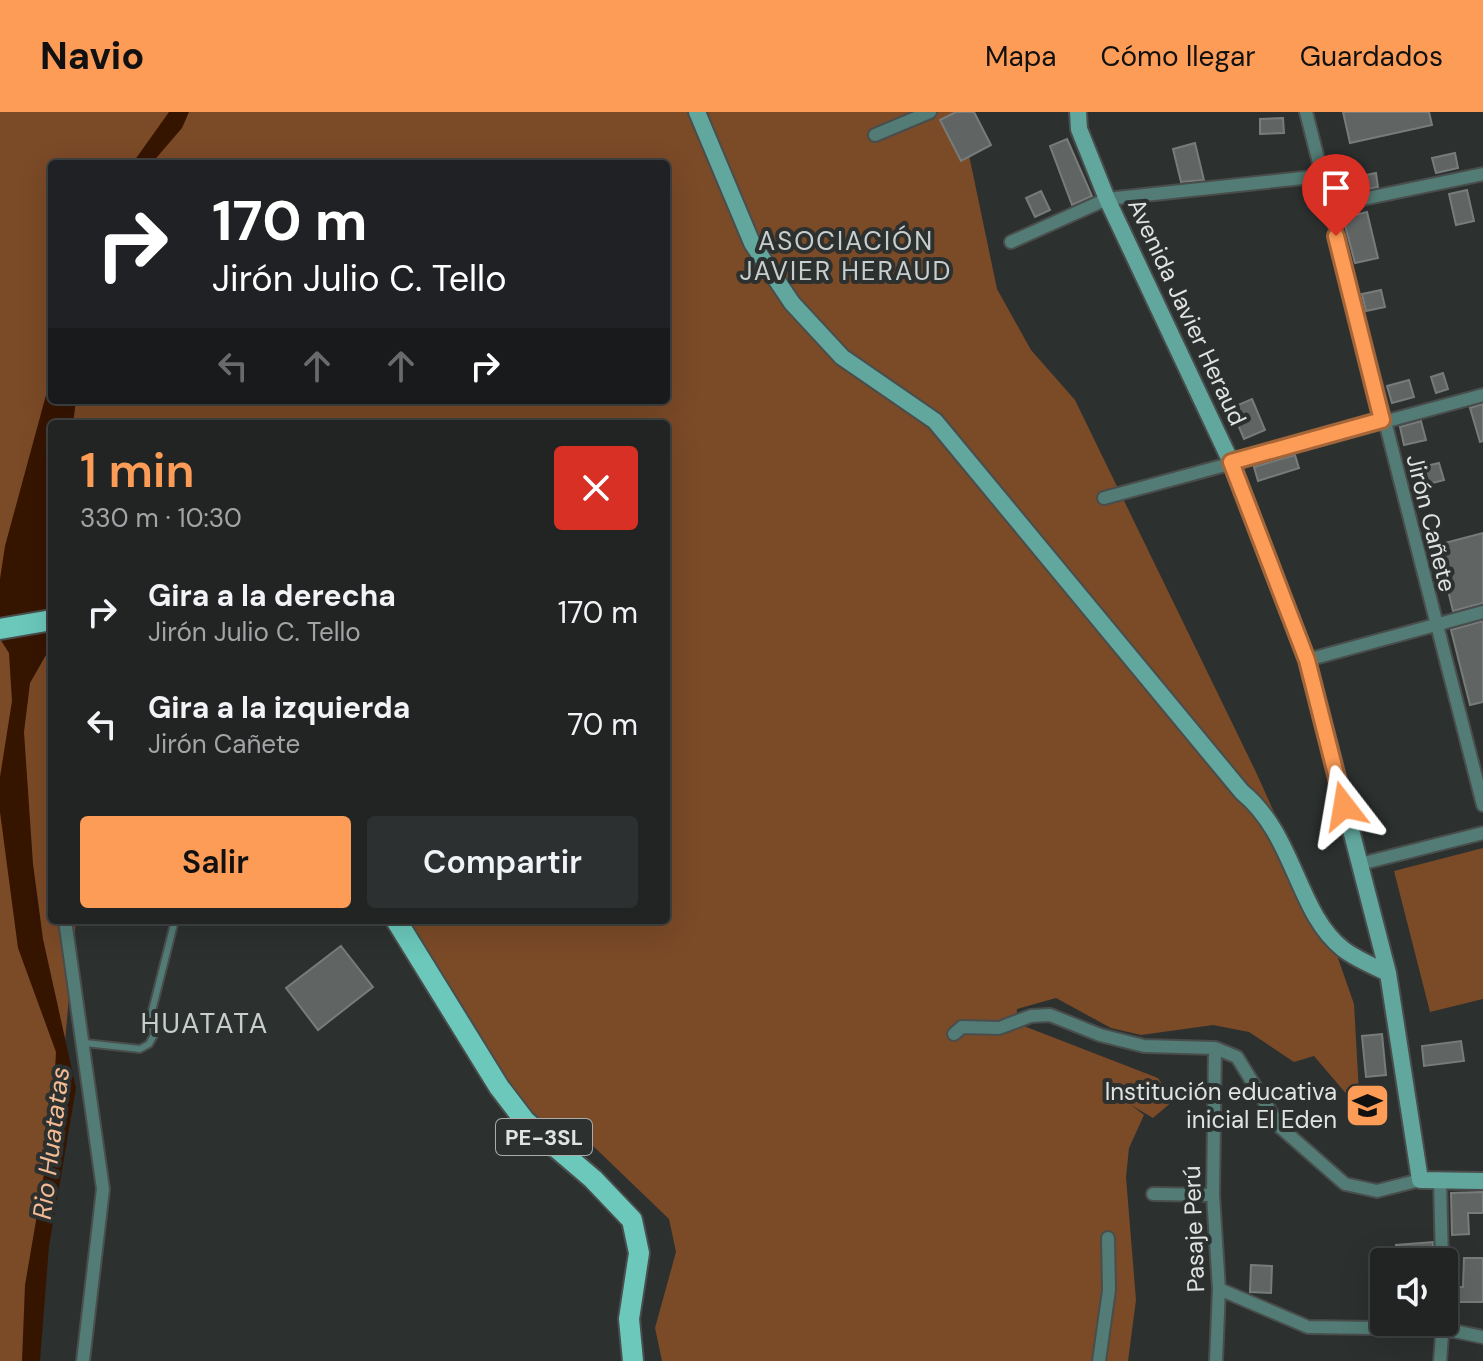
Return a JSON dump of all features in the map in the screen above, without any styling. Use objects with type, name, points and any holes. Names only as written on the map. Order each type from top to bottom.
[{"type":"main road","points":[[697,112],[752,243],[792,303],[842,357],[935,421],[1242,792],[1261,808],[1285,846],[1315,913],[1341,948],[1388,973]]},
{"type":"main road","name":"Avenida Javier Heraud","points":[[1078,112],[1079,129],[1107,199],[1231,462],[1307,660],[1388,973],[1420,1180]]},
{"type":"main road","points":[[0,629],[48,621]]},
{"type":"main road","name":"PE-3SL","points":[[398,924],[499,1087],[525,1121],[593,1179],[632,1220],[639,1253],[629,1319],[633,1361]]},
{"type":"main road","points":[[1420,1180],[1483,1181]]},
{"type":"street","points":[[875,135],[930,112]]},
{"type":"street","name":"Jirón Cañete","points":[[1306,112],[1382,420],[1483,805]]},
{"type":"street","points":[[1329,206],[1483,174]]},
{"type":"street","points":[[1011,242],[1107,199],[1322,176]]},
{"type":"street","points":[[1104,498],[1483,395]]},
{"type":"street","points":[[1307,660],[1483,612]]},
{"type":"street","points":[[1360,864],[1483,833]]},
{"type":"street","points":[[66,924],[85,1043],[103,1189],[83,1361]]},
{"type":"street","points":[[954,1034],[962,1027],[999,1028],[1031,1016],[1050,1015],[1100,1035],[1144,1046],[1215,1048],[1237,1057],[1280,1127],[1345,1184],[1377,1191],[1420,1180]]},
{"type":"street","name":"Pasaje Perú","points":[[1215,1048],[1213,1195],[1219,1289],[1216,1361]]},
{"type":"street","points":[[1440,1180],[1442,1248]]},
{"type":"street","points":[[1153,1194],[1213,1195]]},
{"type":"street","points":[[1099,1361],[1109,1290],[1108,1238]]},
{"type":"street","points":[[1219,1289],[1308,1327],[1370,1327]]},
{"type":"street","points":[[1458,1330],[1483,1337]]},
{"type":"street","points":[[1440,1361],[1443,1336]]},
{"type":"lane","points":[[85,1043],[140,1049],[149,1044],[154,1035],[152,1011],[174,924]]},
{"type":"shaded area","points":[[0,112],[960,112],[997,289],[1031,350],[1075,400],[1255,770],[1331,938],[1354,1004],[1360,1110],[1314,1056],[1294,1062],[1249,1032],[1213,1025],[1141,1035],[1111,1028],[1056,998],[1017,1009],[1016,1023],[1158,1078],[1173,1101],[1153,1118],[1131,1105],[1144,1115],[1129,1148],[1126,1177],[1136,1300],[1128,1361],[662,1361],[655,1328],[676,1252],[669,1219],[564,1118],[557,1131],[530,1149],[398,924],[670,924],[670,420],[48,420],[48,924],[76,924],[36,1361],[0,1361]]},
{"type":"shaded area","points":[[1483,848],[1483,999],[1430,1012],[1394,871]]},
{"type":"water","points":[[169,112],[189,112],[182,128],[154,160],[135,160]]},
{"type":"water","name":"Rio Huatatas","points":[[48,388],[48,404],[76,404],[74,420],[48,420],[48,652],[30,683],[24,732],[33,864],[43,939],[76,1088],[49,1246],[40,1361],[22,1361],[25,1285],[52,1127],[56,1052],[18,948],[0,812],[0,777],[12,701],[9,653],[0,639],[0,579],[5,546]]},
{"type":"building","points":[[956,112],[974,112],[991,145],[961,161],[940,120]]},
{"type":"building","points":[[1343,112],[1429,112],[1432,125],[1350,143]]},
{"type":"building","points":[[1283,118],[1284,133],[1260,134],[1260,119]]},
{"type":"building","points":[[1067,139],[1092,196],[1072,205],[1050,146]]},
{"type":"building","points":[[1195,143],[1204,180],[1181,182],[1173,149]]},
{"type":"building","points":[[1455,153],[1458,168],[1436,173],[1432,158]]},
{"type":"building","points":[[1376,173],[1378,187],[1340,195],[1337,181]]},
{"type":"building","points":[[1467,190],[1474,221],[1456,225],[1449,194]]},
{"type":"building","points":[[1041,191],[1050,210],[1035,217],[1026,198]]},
{"type":"building","points":[[1367,212],[1378,258],[1355,263],[1343,218]]},
{"type":"building","points":[[1381,290],[1385,307],[1366,311],[1362,294]]},
{"type":"building","points":[[1443,373],[1448,389],[1436,393],[1431,377]]},
{"type":"building","points":[[1409,380],[1414,397],[1392,403],[1387,386]]},
{"type":"building","points":[[1252,399],[1265,430],[1244,439],[1231,408]]},
{"type":"building","points":[[1483,404],[1483,441],[1480,442],[1470,408]]},
{"type":"building","points":[[1421,421],[1426,440],[1404,445],[1400,427]]},
{"type":"building","points":[[1295,455],[1299,468],[1258,481],[1254,467]]},
{"type":"building","points":[[1439,463],[1444,480],[1417,487],[1413,469]]},
{"type":"building","points":[[1483,533],[1483,603],[1453,611],[1437,545]]},
{"type":"building","points":[[1483,621],[1483,702],[1470,705],[1451,630]]},
{"type":"building","points":[[341,946],[373,987],[318,1030],[286,988]]},
{"type":"building","points":[[1382,1034],[1386,1075],[1366,1077],[1362,1036]]},
{"type":"building","points":[[1461,1041],[1464,1061],[1424,1066],[1422,1046]]},
{"type":"building","points":[[1483,1192],[1483,1213],[1468,1213],[1469,1234],[1452,1235],[1451,1193]]},
{"type":"building","points":[[1433,1242],[1433,1248],[1396,1248],[1396,1245]]},
{"type":"building","points":[[1464,1258],[1483,1258],[1483,1302],[1458,1302],[1458,1287],[1463,1287]]},
{"type":"building","points":[[1251,1265],[1272,1266],[1271,1293],[1250,1292]]},
{"type":"place","name":"Institución educativa inicial El Eden","points":[[1368,1106]]},
{"type":"district","name":"ASOCIACIÓN JAVIER HERAUD","points":[[846,256]]},
{"type":"district","name":"HUATATA","points":[[205,1023]]},
{"type":"route","points":[[1336,236],[1382,420],[1231,462],[1307,660],[1344,806]]}]
